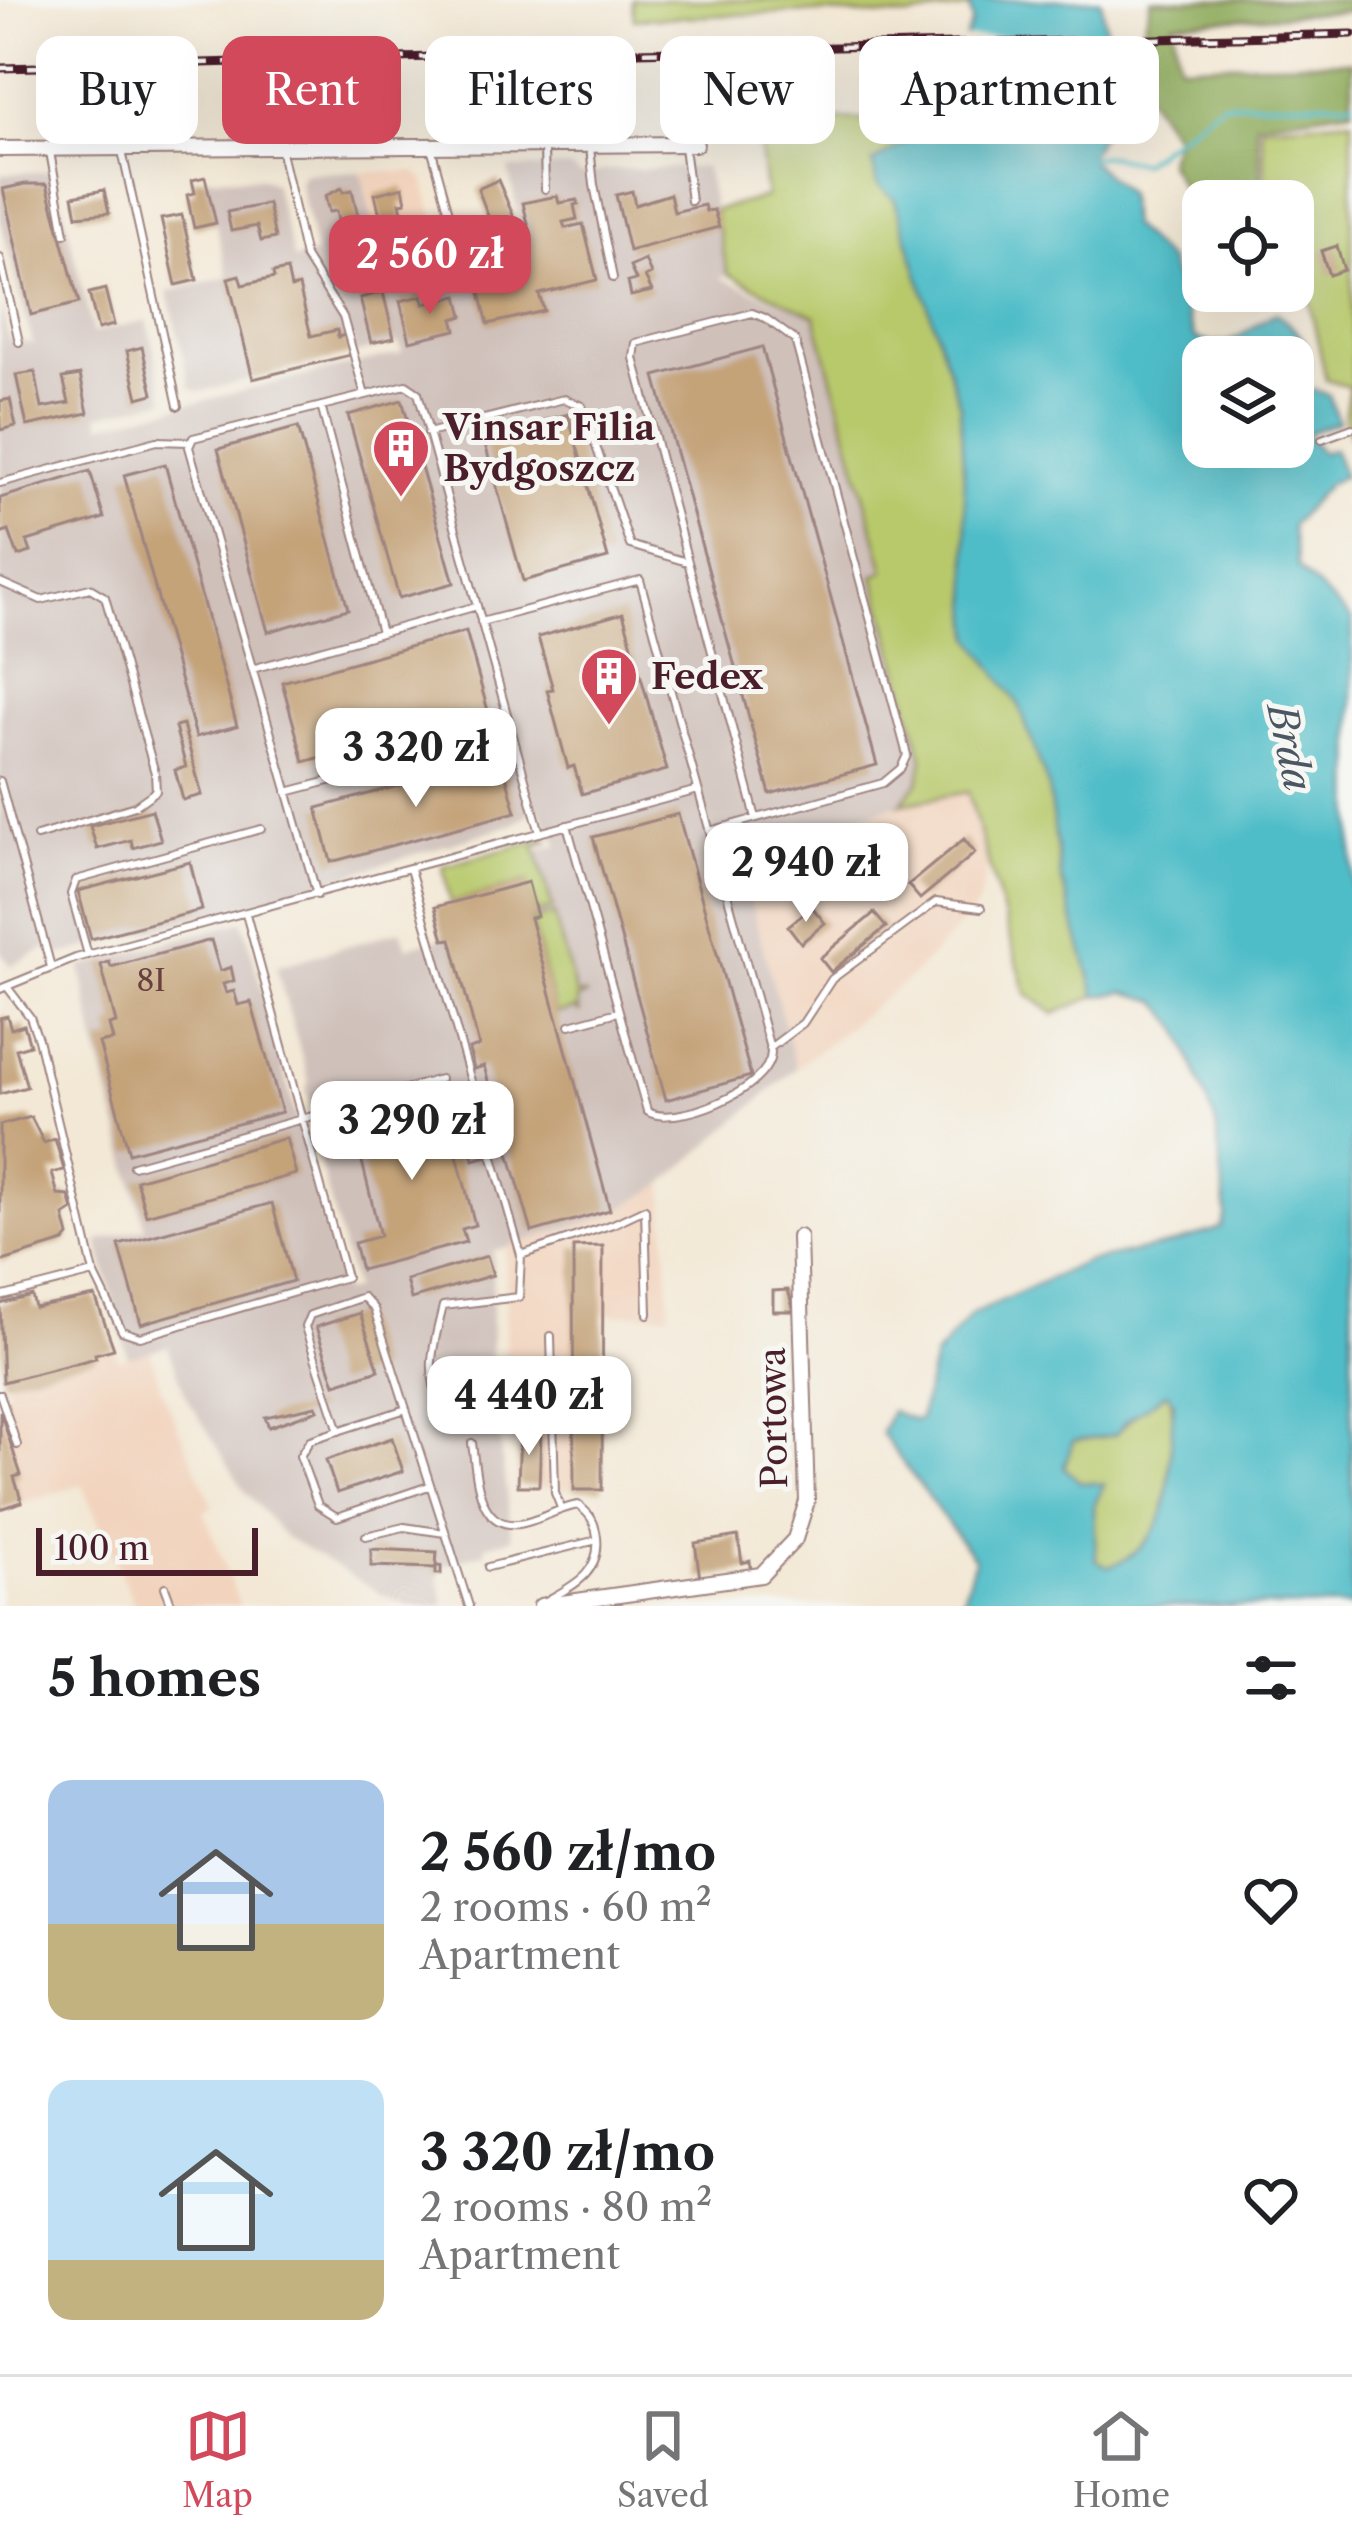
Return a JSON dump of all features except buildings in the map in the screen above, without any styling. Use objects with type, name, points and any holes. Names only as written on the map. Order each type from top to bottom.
[{"type":"street","points":[[0,149],[430,144]]},
{"type":"street","name":"Portowa","points":[[539,1606],[761,1575],[795,1539],[807,1501],[799,1237]]},
{"type":"lane","points":[[430,144],[465,272]]},
{"type":"lane","points":[[544,144],[545,189]]},
{"type":"lane","points":[[590,144],[614,278]]},
{"type":"lane","points":[[690,144],[691,201]]},
{"type":"lane","points":[[280,147],[305,257],[344,317],[365,395]]},
{"type":"lane","points":[[49,148],[65,234]]},
{"type":"lane","points":[[121,148],[178,406]]},
{"type":"lane","points":[[0,258],[20,342]]},
{"type":"lane","points":[[710,830],[756,818],[883,783],[901,767],[907,754],[795,340],[752,314],[636,343],[636,374],[756,818]]},
{"type":"lane","points":[[0,483],[158,441],[190,442],[410,386],[418,393],[539,833]]},
{"type":"lane","points":[[428,433],[565,399],[582,406],[630,545],[687,562]]},
{"type":"lane","points":[[321,406],[381,633]]},
{"type":"lane","points":[[1322,439],[1352,428]]},
{"type":"lane","points":[[190,442],[316,895]]},
{"type":"lane","points":[[481,622],[640,580],[770,1048],[771,1061],[764,1073],[737,1096],[653,1117],[644,1103],[567,825]]},
{"type":"lane","points":[[0,582],[41,600],[91,588],[105,597],[155,773],[156,791],[135,806],[37,836]]},
{"type":"lane","points":[[252,669],[477,606]]},
{"type":"lane","points":[[287,791],[512,733]]},
{"type":"lane","points":[[0,781],[51,967]]},
{"type":"lane","points":[[246,914],[346,1277],[140,1337],[122,1331],[94,1273],[38,1039],[30,1017],[4,988],[88,955],[698,790]]},
{"type":"lane","points":[[88,955],[71,894],[76,880],[261,829]]},
{"type":"lane","points":[[410,869],[521,1255],[519,1297],[443,1306],[429,1369],[432,1389],[442,1405]]},
{"type":"lane","points":[[770,1048],[802,1023],[832,979],[936,902],[981,908]]},
{"type":"lane","points":[[570,1025],[619,1012]]},
{"type":"lane","points":[[133,1166],[440,1079]]},
{"type":"lane","points":[[521,1255],[613,1225],[645,1209],[648,1314]]},
{"type":"lane","points":[[0,1298],[94,1273]]},
{"type":"lane","points":[[339,1430],[305,1328],[310,1316],[363,1298],[374,1309],[469,1606]]},
{"type":"lane","points":[[550,1336],[555,1493],[561,1508]]},
{"type":"lane","points":[[0,1394],[17,1445]]},
{"type":"lane","points":[[406,1408],[310,1441],[300,1456],[318,1505],[337,1516],[430,1486]]},
{"type":"lane","points":[[472,1443],[478,1489],[487,1513],[500,1521],[525,1524],[578,1504],[590,1513],[597,1540],[596,1564],[579,1582],[539,1606]]},
{"type":"lane","points":[[366,1537],[404,1527],[445,1533]]},
{"type":"lane","points":[[488,1567],[597,1540]]},
{"type":"lane","points":[[165,1588],[172,1606]]},
{"type":"shaded area","points":[[569,167],[581,175],[705,167],[728,274],[721,278],[814,316],[885,572],[875,575],[922,749],[922,770],[900,804],[759,846],[764,871],[744,878],[796,1068],[664,1184],[609,1216],[493,1251],[491,1373],[512,1538],[441,1566],[438,1575],[444,1606],[411,1606],[284,1536],[244,1490],[186,1396],[168,1346],[128,1357],[98,1241],[145,1228],[96,1044],[81,967],[243,921],[343,1293],[354,1289],[311,1130],[313,1124],[341,1116],[337,1101],[312,1108],[306,1089],[309,1081],[276,967],[401,930],[407,947],[443,938],[435,907],[450,903],[443,875],[559,845],[537,808],[514,824],[288,893],[61,955],[50,946],[11,966],[0,952],[0,303],[8,339],[33,344],[0,217],[0,174],[54,171],[93,333],[147,320],[165,399],[99,415],[101,425],[402,353],[399,343],[199,392],[190,387],[168,292],[228,277],[205,177],[263,178],[274,184],[294,260],[315,254],[299,182],[305,173],[361,172],[388,288],[464,272],[463,264],[477,249],[524,238],[508,169]]},
{"type":"shaded area","points":[[361,172],[416,172],[424,179],[449,275],[387,288]]},
{"type":"shaded area","points":[[968,792],[989,862],[977,907],[911,977],[796,1068],[744,878],[764,871],[758,846],[900,804]]},
{"type":"shaded area","points":[[664,1184],[669,1314],[602,1314],[602,1490],[518,1486],[521,1396],[505,1394],[506,1247],[609,1216]]},
{"type":"shaded area","points":[[114,1349],[118,1360],[150,1350],[160,1386],[213,1506],[204,1512],[240,1606],[135,1606],[82,1485],[0,1510],[0,1395],[9,1392],[6,1381]]},
{"type":"green space","points":[[632,0],[969,0],[970,8],[907,17],[804,12],[634,19]]},
{"type":"green space","points":[[1151,0],[1352,0],[1352,11],[1173,23],[1180,65],[1352,61],[1352,109],[1256,123],[1262,180],[1182,180],[1182,190],[1167,161],[1176,138],[1159,113],[1159,36],[1142,36]]},
{"type":"green space","points":[[835,119],[859,120],[859,144],[903,144],[873,163],[895,200],[960,406],[972,637],[1019,705],[1048,786],[1061,878],[1096,996],[1054,1014],[1026,993],[968,792],[900,804],[919,781],[923,758],[874,576],[885,571],[815,316],[728,274],[714,210],[766,197],[759,144],[835,144]]},
{"type":"green space","points":[[1352,119],[1352,439],[1344,419],[1349,387],[1326,380],[1312,312],[1314,180],[1266,180],[1261,126]]},
{"type":"green space","points":[[548,841],[535,846],[553,909],[536,913],[527,882],[450,903],[443,866]]},
{"type":"green space","points":[[554,914],[576,994],[587,995],[577,999],[580,1014],[576,1009],[556,1014],[531,920]]},
{"type":"green space","points":[[1168,1391],[1172,1440],[1160,1525],[1146,1548],[1108,1567],[1096,1560],[1094,1506],[1103,1485],[1080,1482],[1064,1467],[1073,1441],[1115,1435]]},
{"type":"water","points":[[969,0],[1101,0],[1107,36],[966,36],[972,23]]},
{"type":"water","name":"Brda","points":[[903,144],[1096,144],[1088,158],[1127,194],[1130,225],[1168,261],[1182,312],[1194,336],[1182,336],[1182,468],[1314,468],[1314,444],[1322,453],[1333,449],[1344,476],[1328,484],[1291,525],[1298,568],[1352,620],[1352,1606],[981,1606],[962,1601],[975,1560],[881,1433],[891,1411],[916,1421],[920,1418],[934,1358],[971,1315],[1085,1262],[1173,1244],[1221,1228],[1226,1215],[1216,1124],[1180,1030],[1158,1001],[1125,992],[1096,996],[1061,878],[1048,786],[1019,705],[972,637],[960,406],[895,200],[877,184],[873,163]],"holes":[[[1167,1392],[1174,1402],[1169,1476],[1160,1520],[1150,1539],[1133,1555],[1108,1567],[1096,1560],[1094,1506],[1104,1484],[1080,1482],[1064,1467],[1073,1441],[1115,1435],[1127,1420]]]},
{"type":"water","points":[[1276,313],[1300,336],[1241,336]]},
{"type":"water","points":[[1314,390],[1329,395],[1338,422],[1314,431]]},
{"type":"waterway","points":[[1087,158],[1110,156],[1141,163],[1222,103],[1352,102]]},
{"type":"railway","points":[[0,68],[1352,34]]},
{"type":"place","name":"Vinsar Filia Bydgoszcz","points":[[401,499]]},
{"type":"place","name":"Fedex","points":[[609,727]]}]
